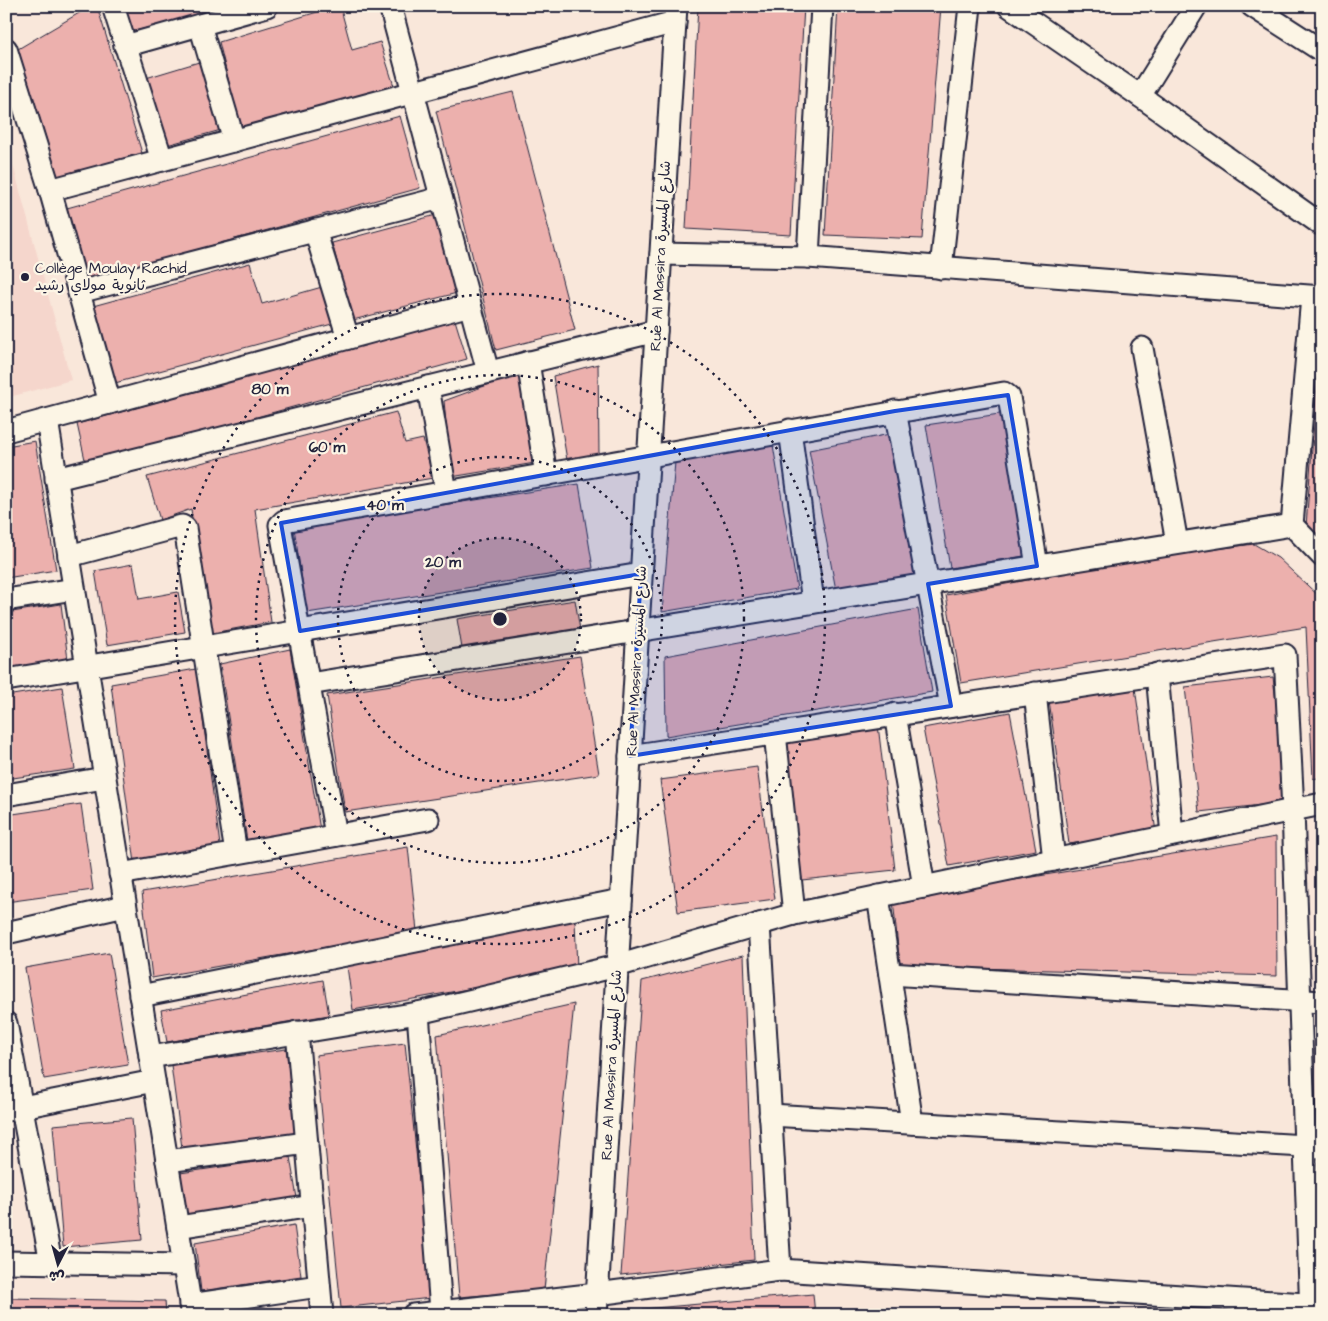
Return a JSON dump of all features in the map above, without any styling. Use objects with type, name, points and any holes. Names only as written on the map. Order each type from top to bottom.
[{"type":"street","points":[[113,6],[162,160]]},
{"type":"street","points":[[125,46],[200,25],[220,13],[267,6]]},
{"type":"street","points":[[390,6],[488,372]]},
{"type":"street","points":[[808,257],[822,6]]},
{"type":"street","points":[[941,268],[970,6]]},
{"type":"street","points":[[1009,6],[1140,96],[1322,226]]},
{"type":"street","points":[[1140,96],[1196,6]]},
{"type":"street","points":[[1252,6],[1322,51]]},
{"type":"street","points":[[50,190],[413,92],[675,14]]},
{"type":"street","name":"Rue Al Massira شارع المسيرة","points":[[597,1304],[675,14]]},
{"type":"street","points":[[200,25],[234,141]]},
{"type":"street","points":[[6,49],[50,190],[110,403]]},
{"type":"street","points":[[79,292],[442,198]]},
{"type":"street","points":[[315,230],[348,338]]},
{"type":"street","points":[[661,254],[808,257],[1317,297],[1292,525]]},
{"type":"street","points":[[6,431],[470,305]]},
{"type":"street","points":[[56,480],[656,331]]},
{"type":"street","points":[[1142,348],[1177,543]]},
{"type":"street","points":[[528,362],[546,475]]},
{"type":"street","points":[[428,387],[446,492]]},
{"type":"street","points":[[336,836],[280,525],[284,520],[1004,393],[1008,395],[1037,566]]},
{"type":"street","points":[[895,411],[951,706]]},
{"type":"street","points":[[47,420],[191,1310],[319,1286]]},
{"type":"street","points":[[790,430],[813,602]]},
{"type":"street","points":[[309,684],[1292,525]]},
{"type":"street","points":[[1292,525],[1322,556]]},
{"type":"street","points":[[69,556],[184,527],[236,854]]},
{"type":"street","points":[[6,680],[641,574]]},
{"type":"street","points":[[6,600],[74,589]]},
{"type":"street","points":[[413,1315],[441,1311],[597,1304],[780,1270],[1314,1308],[1313,1146],[1300,1001],[1293,810],[1284,655],[630,756]]},
{"type":"street","points":[[1157,674],[1172,835]]},
{"type":"street","points":[[1035,693],[1054,860]]},
{"type":"street","points":[[895,714],[924,887]]},
{"type":"street","points":[[775,733],[794,914]]},
{"type":"street","points":[[6,794],[104,778]]},
{"type":"street","points":[[150,1057],[418,1012],[617,966],[794,914],[1322,804]]},
{"type":"street","points":[[120,874],[428,819]]},
{"type":"street","points":[[878,896],[912,1123]]},
{"type":"street","points":[[140,996],[622,900]]},
{"type":"street","points":[[6,934],[126,906]]},
{"type":"street","points":[[759,924],[780,1270]]},
{"type":"street","points":[[890,974],[1322,1002]]},
{"type":"street","points":[[418,1012],[441,1311]]},
{"type":"street","points":[[6,1023],[13,1109],[51,1262]]},
{"type":"street","points":[[298,1032],[322,1315]]},
{"type":"street","points":[[13,1109],[154,1081]]},
{"type":"street","points":[[770,1115],[1313,1146]]},
{"type":"street","points":[[167,1160],[307,1143]]},
{"type":"street","points":[[178,1227],[312,1206]]},
{"type":"street","points":[[6,1262],[184,1265]]},
{"type":"highlighted area","points":[[1008,395],[1037,566],[928,584],[951,706],[630,756],[641,574],[300,631],[281,523],[895,411]]},
{"type":"shaded area","name":"Collège Moulay Rachid ثانوية مولاي رشيد","points":[[6,139],[71,380],[6,398]]},
{"type":"building","points":[[91,6],[97,6],[142,153],[58,177],[18,49]]},
{"type":"building","points":[[124,6],[207,6],[209,12],[131,32]]},
{"type":"building","points":[[340,6],[352,50],[380,42],[394,86],[240,127],[219,42]]},
{"type":"building","points":[[698,6],[804,6],[791,235],[686,229]]},
{"type":"building","points":[[838,6],[941,6],[922,239],[825,235]]},
{"type":"building","points":[[199,62],[221,130],[167,145],[146,78]]},
{"type":"building","points":[[513,92],[575,330],[496,350],[436,111]]},
{"type":"building","points":[[400,116],[420,188],[87,280],[67,208]]},
{"type":"building","points":[[436,215],[457,293],[353,320],[332,243]]},
{"type":"building","points":[[250,263],[262,304],[322,287],[332,324],[115,383],[93,306]]},
{"type":"building","points":[[455,320],[467,359],[86,464],[77,424]]},
{"type":"building","points":[[1322,321],[1322,539],[1306,526]]},
{"type":"building","points":[[598,364],[599,454],[567,460],[553,376]]},
{"type":"building","points":[[525,371],[541,462],[451,477],[444,401]]},
{"type":"building","points":[[396,412],[405,443],[423,439],[433,478],[255,509],[271,622],[207,634],[191,509],[160,520],[147,477]]},
{"type":"building","points":[[1006,413],[1030,555],[950,568],[926,425]]},
{"type":"building","points":[[890,434],[917,574],[836,590],[809,450]]},
{"type":"building","points":[[35,441],[56,570],[6,578],[6,446]]},
{"type":"building","points":[[773,445],[797,589],[662,612],[675,462]]},
{"type":"building","points":[[579,484],[593,568],[307,613],[294,528]]},
{"type":"building","points":[[1254,544],[1278,558],[1322,599],[1322,777],[1313,779],[1306,627],[961,683],[946,595],[1148,558]]},
{"type":"building","points":[[133,564],[139,599],[178,592],[185,632],[107,645],[95,571]]},
{"type":"building","points":[[575,600],[581,636],[463,654],[457,619]]},
{"type":"building","points":[[61,604],[68,660],[6,670],[6,613]]},
{"type":"building","points":[[918,609],[932,692],[666,736],[665,656]]},
{"type":"building","points":[[290,649],[320,830],[247,841],[220,664]]},
{"type":"building","points":[[580,656],[599,774],[345,812],[327,695]]},
{"type":"building","points":[[196,669],[220,845],[135,863],[111,684]]},
{"type":"building","points":[[1273,677],[1288,802],[1199,812],[1185,687]]},
{"type":"building","points":[[62,687],[75,769],[6,779],[6,696]]},
{"type":"building","points":[[1135,688],[1156,832],[1069,844],[1049,700]]},
{"type":"building","points":[[1010,712],[1036,850],[949,866],[923,728]]},
{"type":"building","points":[[878,725],[895,870],[802,880],[785,736]]},
{"type":"building","points":[[757,767],[775,899],[678,912],[660,780]]},
{"type":"building","points":[[81,804],[93,890],[6,902],[6,815]]},
{"type":"building","points":[[1321,820],[1322,969],[1319,969]]},
{"type":"building","points":[[1276,837],[1277,976],[900,966],[893,900]]},
{"type":"building","points":[[408,847],[417,931],[152,978],[142,892]]},
{"type":"building","points":[[575,920],[577,969],[353,1010],[347,966]]},
{"type":"building","points":[[109,953],[128,1065],[44,1079],[25,968]]},
{"type":"building","points":[[743,955],[754,1260],[621,1275],[642,981]]},
{"type":"building","points":[[323,980],[329,1015],[167,1042],[161,1010]]},
{"type":"building","points":[[574,1004],[544,1290],[459,1297],[437,1035]]},
{"type":"building","points":[[405,1043],[431,1298],[341,1308],[316,1055]]},
{"type":"building","points":[[286,1049],[298,1133],[182,1148],[171,1065]]},
{"type":"building","points":[[132,1118],[142,1240],[63,1247],[53,1125]]},
{"type":"building","points":[[290,1157],[297,1198],[186,1215],[180,1173]]},
{"type":"building","points":[[294,1225],[301,1276],[201,1291],[195,1243]]},
{"type":"building","points":[[813,1294],[815,1315],[643,1315],[643,1309]]},
{"type":"building","points":[[6,1298],[165,1301],[166,1315],[6,1315]]},
{"type":"place","name":"Collège Moulay Rachid ثانوية مولاي رشيد","points":[[25,277]]}]
